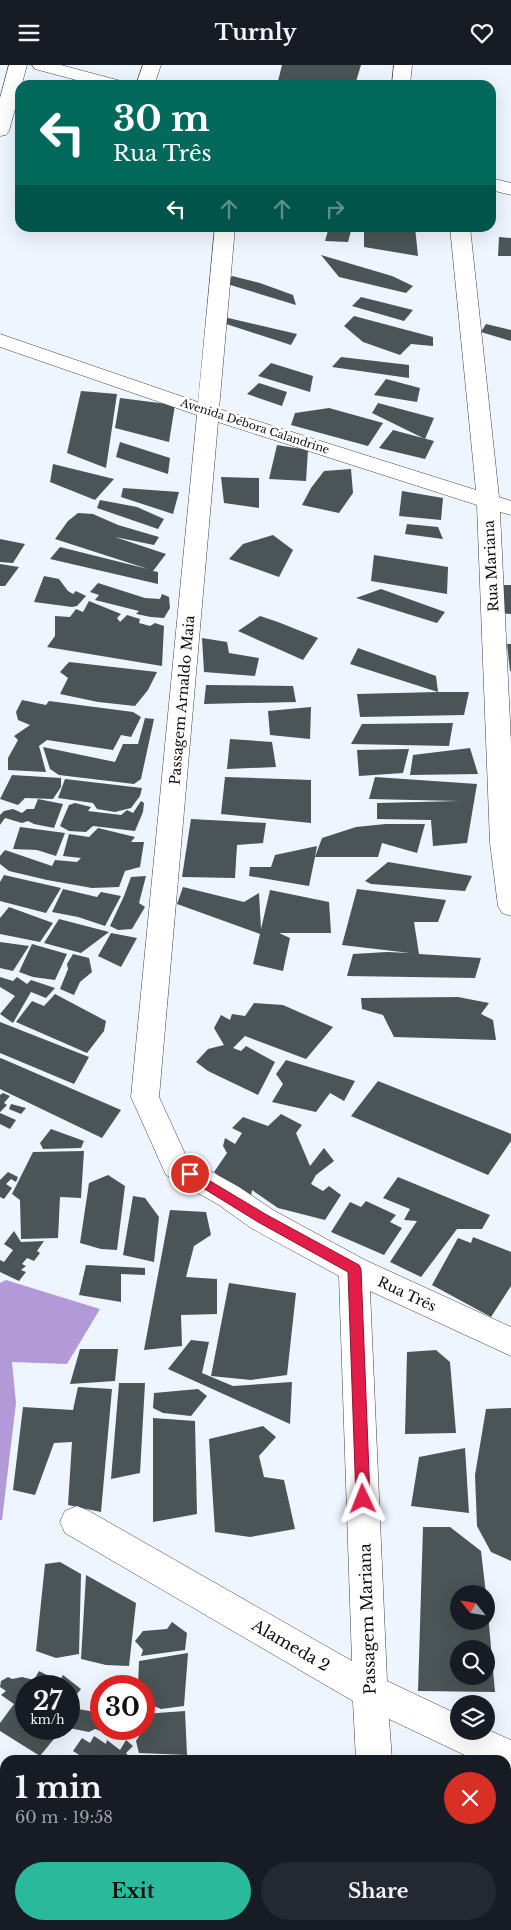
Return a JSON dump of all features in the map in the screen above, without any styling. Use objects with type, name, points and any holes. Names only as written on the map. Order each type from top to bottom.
[{"type":"street","points":[[0,131],[18,65]]},
{"type":"street","points":[[41,65],[96,80]]},
{"type":"street","points":[[147,80],[152,65]]},
{"type":"street","points":[[402,80],[403,65]]},
{"type":"street","points":[[496,185],[511,189]]},
{"type":"street","name":"Passagem Arnaldo Maia","points":[[176,1166],[145,1097],[225,232]]},
{"type":"street","name":"Rua Mariana","points":[[461,232],[488,500],[503,843],[511,906]]},
{"type":"street","name":"Avenida Débora Calandrine","points":[[0,340],[208,412],[511,508]]},
{"type":"street","name":"Rua Três","points":[[176,1166],[229,1196],[262,1219],[354,1269],[511,1342]]},
{"type":"street","name":"Passagem Mariana","points":[[354,1269],[374,1755]]},
{"type":"street","name":"Alameda 2","points":[[77,1522],[370,1691],[503,1755]]},
{"type":"shaded area","points":[[6,1280],[100,1309],[67,1364],[12,1362],[16,1403],[2,1520],[0,1520],[0,1283]]},
{"type":"building","points":[[282,65],[361,65],[356,80],[278,80]]},
{"type":"building","points":[[328,232],[351,232],[348,242],[325,241]]},
{"type":"building","points":[[364,232],[416,232],[418,256],[364,247]]},
{"type":"building","points":[[499,237],[511,238],[511,256],[498,256]]},
{"type":"building","points":[[321,255],[392,276],[413,286],[406,293],[339,277]]},
{"type":"building","points":[[232,276],[260,283],[293,295],[296,305],[227,284]]},
{"type":"building","points":[[361,297],[413,310],[404,321],[352,306]]},
{"type":"building","points":[[354,316],[433,337],[433,346],[411,344],[400,355],[363,342],[344,326]]},
{"type":"building","points":[[224,317],[297,334],[291,345],[220,322]]},
{"type":"building","points":[[486,324],[511,330],[511,341],[481,332]]},
{"type":"building","points":[[341,357],[409,365],[409,378],[332,367]]},
{"type":"building","points":[[271,363],[313,376],[310,392],[258,376]]},
{"type":"building","points":[[386,379],[420,388],[417,402],[374,395]]},
{"type":"building","points":[[259,383],[287,392],[282,406],[247,394]]},
{"type":"building","points":[[81,391],[117,394],[106,468],[67,453]]},
{"type":"building","points":[[120,398],[175,405],[169,442],[115,428]]},
{"type":"building","points":[[378,403],[434,418],[425,439],[372,413]]},
{"type":"building","points":[[329,408],[383,423],[368,446],[291,425],[295,413]]},
{"type":"building","points":[[393,430],[434,441],[425,459],[379,448]]},
{"type":"building","points":[[120,442],[170,458],[168,474],[116,457]]},
{"type":"building","points":[[277,445],[308,450],[306,481],[269,479]]},
{"type":"building","points":[[53,464],[114,479],[95,500],[50,482]]},
{"type":"building","points":[[351,469],[353,493],[339,513],[302,505],[311,488],[324,471]]},
{"type":"building","points":[[221,477],[259,478],[259,508],[224,503]]},
{"type":"building","points":[[123,488],[179,492],[173,514],[121,497]]},
{"type":"building","points":[[402,491],[443,498],[441,520],[399,516]]},
{"type":"building","points":[[100,500],[137,507],[164,519],[158,529],[97,508]]},
{"type":"building","points":[[78,513],[93,514],[118,525],[159,537],[154,545],[115,537],[166,554],[153,571],[158,572],[158,584],[50,559],[60,547],[148,569],[55,539],[68,521]]},
{"type":"building","points":[[407,524],[438,527],[443,539],[405,534]]},
{"type":"building","points":[[273,535],[293,550],[279,577],[229,559],[243,544]]},
{"type":"building","points":[[0,539],[25,544],[13,563],[0,562]]},
{"type":"building","points":[[374,555],[448,567],[447,594],[371,581]]},
{"type":"building","points":[[0,564],[19,567],[5,586],[0,586]]},
{"type":"building","points":[[44,576],[59,579],[68,591],[73,594],[76,591],[86,596],[77,606],[72,607],[34,602]]},
{"type":"building","points":[[98,583],[145,598],[160,599],[162,594],[169,597],[170,608],[164,618],[151,617],[136,614],[139,611],[95,600],[99,595],[90,592]]},
{"type":"building","points":[[496,585],[511,585],[511,614],[501,613]]},
{"type":"building","points":[[381,589],[445,612],[437,623],[356,598]]},
{"type":"building","points":[[89,601],[121,614],[117,618],[120,622],[127,615],[140,619],[139,623],[150,626],[155,623],[164,626],[162,666],[47,647],[55,636],[55,616],[70,617],[76,609],[83,612]]},
{"type":"building","points":[[260,616],[318,638],[303,660],[238,631]]},
{"type":"building","points":[[202,638],[227,642],[229,653],[259,658],[255,676],[204,672]]},
{"type":"building","points":[[507,644],[511,644],[511,671],[510,671]]},
{"type":"building","points":[[358,648],[436,676],[438,692],[350,664]]},
{"type":"building","points":[[69,662],[157,672],[148,690],[135,706],[98,702],[60,694],[68,678],[60,672]]},
{"type":"building","points":[[206,685],[293,686],[296,702],[204,704]]},
{"type":"building","points":[[469,692],[464,715],[360,717],[357,694]]},
{"type":"building","points":[[22,700],[46,705],[49,701],[133,712],[141,717],[131,737],[121,735],[113,750],[47,740],[39,746],[46,772],[8,770],[8,758],[18,740],[14,736],[30,725],[18,720],[16,712]]},
{"type":"building","points":[[311,707],[310,739],[270,735],[268,711]]},
{"type":"building","points":[[145,718],[154,719],[141,779],[134,784],[59,775],[50,769],[43,747],[115,762],[123,744],[138,744]]},
{"type":"building","points":[[453,723],[449,746],[351,744],[362,724]]},
{"type":"building","points":[[230,739],[272,742],[276,767],[227,769]]},
{"type":"building","points":[[470,748],[478,774],[410,775],[413,755]]},
{"type":"building","points":[[409,749],[403,773],[359,776],[357,750]]},
{"type":"building","points":[[12,775],[61,778],[61,787],[53,799],[25,798],[18,805],[0,799]]},
{"type":"building","points":[[225,777],[311,780],[311,823],[221,814]]},
{"type":"building","points":[[375,777],[477,784],[467,843],[433,846],[431,820],[377,819],[377,803],[459,801],[369,799]]},
{"type":"building","points":[[65,779],[142,788],[140,796],[131,808],[115,812],[97,809],[93,803],[58,798]]},
{"type":"building","points":[[38,799],[63,804],[54,828],[28,821],[22,823],[5,818],[0,825],[0,815],[4,811],[13,809],[22,813],[27,809],[34,809]]},
{"type":"building","points":[[141,801],[144,803],[143,812],[135,831],[93,826],[86,832],[69,831],[60,826],[69,805],[75,803],[91,807],[88,811],[121,815],[127,810],[133,813]]},
{"type":"building","points":[[191,819],[266,823],[263,843],[237,845],[235,878],[182,877]]},
{"type":"building","points":[[386,824],[425,824],[417,853],[382,843],[378,857],[315,857],[322,838],[356,827]]},
{"type":"building","points":[[20,827],[65,833],[56,856],[37,850],[13,849]]},
{"type":"building","points":[[98,828],[135,837],[131,842],[144,842],[140,867],[125,871],[119,887],[92,888],[47,880],[9,871],[0,864],[0,856],[5,850],[52,866],[55,860],[77,862],[81,858],[63,856],[69,834],[89,837]]},
{"type":"building","points":[[317,846],[309,886],[249,876],[250,867],[271,867],[275,855]]},
{"type":"building","points":[[388,862],[472,876],[465,891],[371,884],[365,881]]},
{"type":"building","points":[[4,875],[61,888],[46,913],[0,901],[0,882]]},
{"type":"building","points":[[146,876],[139,903],[145,907],[132,929],[118,930],[110,926],[131,877]]},
{"type":"building","points":[[183,887],[244,902],[259,893],[261,929],[270,890],[329,902],[331,933],[279,933],[290,938],[283,971],[253,964],[260,934],[177,904]]},
{"type":"building","points":[[63,889],[97,897],[101,892],[121,896],[105,926],[78,917],[52,912]]},
{"type":"building","points":[[357,889],[446,900],[438,922],[414,922],[419,954],[481,958],[475,978],[347,976],[353,954],[410,953],[342,945]]},
{"type":"building","points":[[9,907],[53,923],[40,942],[0,934],[0,918]]},
{"type":"building","points":[[59,919],[109,932],[81,953],[44,943]]},
{"type":"building","points":[[111,933],[137,938],[121,967],[98,956]]},
{"type":"building","points":[[0,942],[29,946],[13,971],[0,968]]},
{"type":"building","points":[[32,944],[67,954],[55,980],[33,977],[19,972]]},
{"type":"building","points":[[73,954],[89,958],[92,972],[80,982],[74,995],[60,989],[68,969],[67,964]]},
{"type":"building","points":[[0,977],[13,981],[17,977],[27,984],[31,980],[55,988],[46,998],[31,992],[13,1023],[0,1014],[15,996],[0,987]]},
{"type":"building","points":[[55,994],[106,1021],[104,1031],[87,1053],[16,1022],[32,1001],[44,1006]]},
{"type":"building","points":[[458,997],[489,1003],[481,1014],[493,1020],[496,1040],[394,1037],[383,1015],[362,1009],[361,998]]},
{"type":"building","points":[[254,1003],[283,1005],[333,1027],[306,1059],[245,1036],[233,1048],[241,1051],[246,1046],[275,1062],[258,1095],[208,1071],[196,1062],[208,1049],[224,1045],[214,1028],[221,1015],[230,1020],[232,1014],[245,1016]]},
{"type":"building","points":[[0,1022],[89,1057],[74,1084],[0,1053]]},
{"type":"building","points":[[0,1058],[121,1110],[102,1138],[0,1089]]},
{"type":"building","points":[[286,1060],[355,1081],[344,1101],[330,1093],[316,1112],[272,1102],[283,1084],[276,1074]]},
{"type":"building","points":[[378,1081],[511,1134],[511,1141],[488,1175],[351,1116]]},
{"type":"building","points":[[3,1093],[10,1096],[4,1103],[7,1105],[0,1112],[0,1095]]},
{"type":"building","points":[[11,1104],[26,1108],[21,1114],[9,1109]]},
{"type":"building","points":[[0,1113],[16,1120],[10,1129],[0,1124]]},
{"type":"building","points":[[281,1114],[302,1125],[296,1133],[310,1166],[324,1148],[334,1161],[316,1175],[311,1184],[323,1191],[329,1186],[341,1195],[325,1220],[278,1208],[252,1190],[251,1197],[240,1193],[214,1172],[227,1153],[223,1146],[225,1138],[235,1144],[242,1133],[232,1128],[243,1117],[268,1126]]},
{"type":"building","points":[[51,1129],[84,1141],[81,1148],[43,1149],[40,1143]]},
{"type":"building","points":[[84,1151],[81,1198],[60,1197],[58,1238],[21,1239],[20,1200],[12,1194],[33,1152]]},
{"type":"building","points":[[8,1172],[18,1177],[16,1182],[11,1179],[6,1184],[12,1188],[4,1199],[0,1197],[0,1180]]},
{"type":"building","points":[[108,1175],[125,1186],[117,1250],[101,1249],[80,1243],[89,1183]]},
{"type":"building","points":[[398,1177],[490,1215],[482,1229],[457,1229],[421,1277],[390,1262],[417,1221],[404,1220],[410,1209],[383,1198]]},
{"type":"building","points":[[133,1196],[145,1198],[159,1217],[154,1262],[123,1255]]},
{"type":"building","points":[[366,1201],[396,1215],[390,1222],[402,1228],[384,1255],[331,1232],[350,1202],[361,1207]]},
{"type":"building","points":[[170,1210],[206,1212],[211,1235],[194,1246],[186,1277],[217,1279],[217,1314],[181,1315],[182,1346],[144,1350]]},
{"type":"building","points":[[14,1231],[21,1242],[44,1241],[37,1251],[40,1253],[34,1261],[27,1258],[22,1264],[26,1266],[21,1270],[26,1272],[19,1281],[0,1272],[0,1260],[4,1262],[13,1250],[4,1244]]},
{"type":"building","points":[[473,1237],[511,1252],[511,1286],[491,1317],[432,1285],[458,1238],[471,1243]]},
{"type":"building","points":[[86,1265],[145,1268],[145,1275],[121,1274],[121,1302],[79,1295]]},
{"type":"building","points":[[229,1283],[296,1293],[287,1375],[251,1380],[211,1376]]},
{"type":"building","points":[[191,1340],[209,1342],[202,1373],[233,1386],[292,1382],[290,1424],[168,1369]]},
{"type":"building","points":[[80,1349],[118,1349],[115,1381],[70,1384]]},
{"type":"building","points":[[436,1350],[450,1362],[456,1433],[405,1434],[407,1352]]},
{"type":"building","points":[[119,1383],[145,1383],[140,1473],[111,1479]]},
{"type":"building","points":[[78,1387],[112,1389],[101,1512],[68,1505],[72,1442],[54,1443],[35,1495],[13,1490],[23,1407],[73,1410]]},
{"type":"building","points":[[198,1389],[207,1396],[191,1416],[163,1413],[153,1408],[154,1393]]},
{"type":"building","points":[[511,1408],[511,1561],[491,1552],[477,1526],[475,1475],[486,1409]]},
{"type":"building","points":[[153,1418],[195,1421],[197,1514],[153,1522]]},
{"type":"building","points":[[263,1426],[276,1437],[259,1456],[264,1477],[284,1480],[295,1529],[250,1537],[215,1532],[209,1439]]},
{"type":"building","points":[[465,1448],[469,1513],[411,1506],[419,1457]]},
{"type":"building","points":[[423,1527],[450,1527],[481,1551],[485,1585],[450,1585],[450,1630],[489,1630],[490,1640],[450,1640],[450,1685],[494,1685],[495,1692],[418,1691]]},
{"type":"building","points":[[60,1562],[81,1574],[79,1654],[56,1658],[36,1651],[45,1564]]},
{"type":"building","points":[[86,1575],[136,1603],[129,1666],[106,1665],[81,1659]]},
{"type":"building","points":[[172,1622],[187,1633],[185,1650],[141,1656],[143,1650],[135,1641],[143,1631],[167,1629]]},
{"type":"building","points":[[188,1653],[184,1706],[161,1709],[155,1707],[155,1675],[138,1675],[139,1661]]},
{"type":"building","points":[[39,1671],[47,1675],[37,1675]]},
{"type":"building","points":[[8,1677],[15,1678],[15,1740],[53,1740],[41,1755],[38,1755],[0,1731],[0,1723],[14,1704],[1,1695],[6,1691],[0,1687],[1,1681]]},
{"type":"building","points":[[80,1709],[90,1711],[89,1732],[80,1730]]},
{"type":"building","points":[[185,1711],[187,1755],[139,1753],[137,1740],[155,1740],[155,1713]]},
{"type":"building","points":[[82,1738],[90,1743],[92,1740],[100,1740],[106,1744],[107,1740],[120,1750],[126,1740],[133,1746],[126,1753],[128,1755],[79,1755],[73,1751]]},
{"type":"route","points":[[190,1174],[229,1196],[262,1219],[354,1269],[363,1499]]}]
